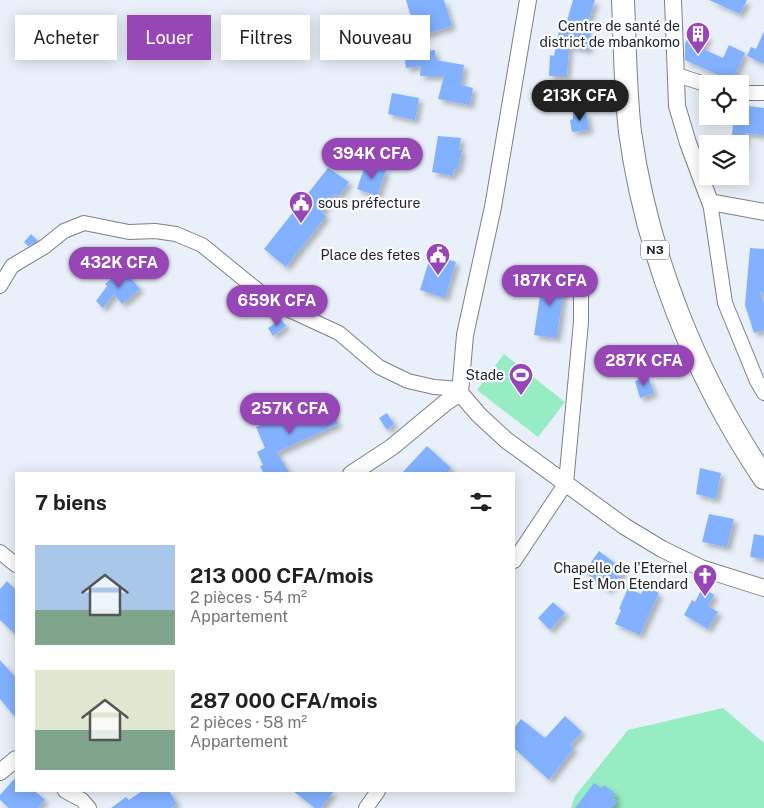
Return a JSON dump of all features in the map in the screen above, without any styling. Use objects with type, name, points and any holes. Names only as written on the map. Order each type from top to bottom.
[{"type":"highway","name":"N3","points":[[623,0],[627,102],[633,152],[654,248],[684,330],[713,392],[748,454],[764,478]]},
{"type":"street","points":[[354,472],[392,447],[460,391],[465,335],[493,207],[528,0]]},
{"type":"street","points":[[673,0],[678,106],[688,143],[710,202],[725,303],[757,381],[764,393]]},
{"type":"street","points":[[677,75],[699,82]]},
{"type":"street","points":[[749,93],[764,93]]},
{"type":"street","points":[[710,202],[764,212]]},
{"type":"street","points":[[0,286],[12,266],[44,247],[64,231],[84,223],[129,232],[155,231],[176,234],[202,245],[272,302],[340,333],[379,367],[408,381],[460,391],[479,414],[506,440],[624,526],[662,549],[701,568],[764,588]]},
{"type":"street","points":[[515,560],[566,483],[581,322],[581,284]]},
{"type":"street","points":[[0,552],[15,564]]},
{"type":"street","points":[[0,772],[15,760]]},
{"type":"street","points":[[67,792],[82,800],[89,808]]},
{"type":"street","points":[[366,808],[377,792]]},
{"type":"green space","name":"Stade","points":[[504,354],[565,402],[538,437],[477,390]]},
{"type":"green space","points":[[723,708],[764,743],[764,808],[571,808],[575,796],[628,730]]},
{"type":"building","points":[[406,0],[444,0],[452,26],[430,33],[430,15],[410,15]]},
{"type":"building","points":[[573,0],[595,0],[585,32],[591,33],[588,50],[569,46],[567,76],[549,76],[550,55],[554,56],[560,26],[565,27]]},
{"type":"building","points":[[709,0],[747,0],[740,14]]},
{"type":"building","name":"Centre de santé de district de mbankomo","points":[[691,29],[708,36],[703,49],[723,58],[729,45],[745,53],[735,75],[719,75],[685,60],[685,44]]},
{"type":"building","points":[[764,31],[764,64],[747,56],[751,47],[756,49]]},
{"type":"building","points":[[430,50],[435,50],[436,60],[464,65],[461,85],[473,88],[470,105],[438,99],[444,76],[420,76],[421,66],[406,68],[405,60],[430,60]]},
{"type":"building","points":[[392,93],[419,98],[415,120],[388,114]]},
{"type":"building","points":[[749,106],[764,108],[764,135],[745,133],[745,135],[732,135],[733,125],[749,125]]},
{"type":"building","points":[[573,111],[586,111],[589,130],[572,132],[570,120],[573,119]]},
{"type":"building","points":[[438,136],[461,138],[459,150],[462,150],[458,170],[454,169],[453,176],[432,172]]},
{"type":"building","points":[[366,163],[386,170],[377,196],[357,189]]},
{"type":"building","name":"sous préfecture","points":[[328,168],[349,182],[339,196],[335,194],[321,212],[326,216],[286,267],[264,249]]},
{"type":"building","points":[[31,234],[38,241],[28,246],[24,242]]},
{"type":"building","points":[[750,248],[764,249],[764,293],[760,292],[764,304],[764,330],[754,333],[745,305]]},
{"type":"building","name":"Place des fetes","points":[[431,254],[456,262],[445,298],[420,290]]},
{"type":"building","points":[[123,269],[140,289],[122,304],[114,294],[103,308],[96,301],[107,286],[105,284]]},
{"type":"building","points":[[543,277],[565,279],[557,338],[534,335]]},
{"type":"building","points":[[281,319],[286,326],[273,336],[268,328]]},
{"type":"building","points":[[648,377],[654,393],[640,398],[635,381]]},
{"type":"building","points":[[314,402],[320,418],[333,412],[338,424],[277,452],[289,472],[263,472],[260,466],[263,465],[257,452],[265,448],[256,427]]},
{"type":"building","points":[[387,413],[394,424],[387,430],[379,418]]},
{"type":"building","points":[[427,446],[451,468],[448,472],[403,472]]},
{"type":"building","points":[[700,468],[721,473],[716,499],[696,494]]},
{"type":"building","points":[[709,514],[734,519],[727,547],[702,542]]},
{"type":"building","points":[[754,534],[764,536],[764,559],[750,557]]},
{"type":"building","points":[[599,551],[624,570],[608,590],[584,572]]},
{"type":"building","points":[[7,581],[15,589],[15,634],[0,620],[0,589]]},
{"type":"building","points":[[645,586],[659,593],[640,635],[615,624],[628,588],[641,594]]},
{"type":"building","points":[[702,588],[714,595],[708,606],[718,612],[708,629],[684,615],[692,600],[695,602]]},
{"type":"building","points":[[553,602],[565,613],[550,630],[538,618]]},
{"type":"building","points":[[0,660],[15,677],[15,717],[0,699]]},
{"type":"building","points":[[565,716],[582,732],[570,745],[574,748],[549,780],[515,749],[515,727],[521,719],[545,738]]},
{"type":"building","points":[[15,778],[15,792],[36,792],[45,800],[38,808],[9,808],[0,800],[0,795]]},
{"type":"building","points":[[594,783],[602,788],[604,785],[616,794],[613,798],[617,801],[611,808],[575,808]]},
{"type":"building","points":[[141,792],[170,792],[177,804],[171,808],[111,808],[126,797],[129,800]]},
{"type":"building","points":[[294,792],[333,792],[321,808],[315,808]]},
{"type":"place","name":"Centre de santé de district de mbankomo","points":[[698,55]]},
{"type":"place","name":"sous préfecture","points":[[301,224]]},
{"type":"place","name":"Place des fetes","points":[[438,276]]},
{"type":"place","name":"Stade","points":[[521,396]]},
{"type":"place","name":"Chapelle de l'Eternel Est Mon Etendard","points":[[705,597]]}]
